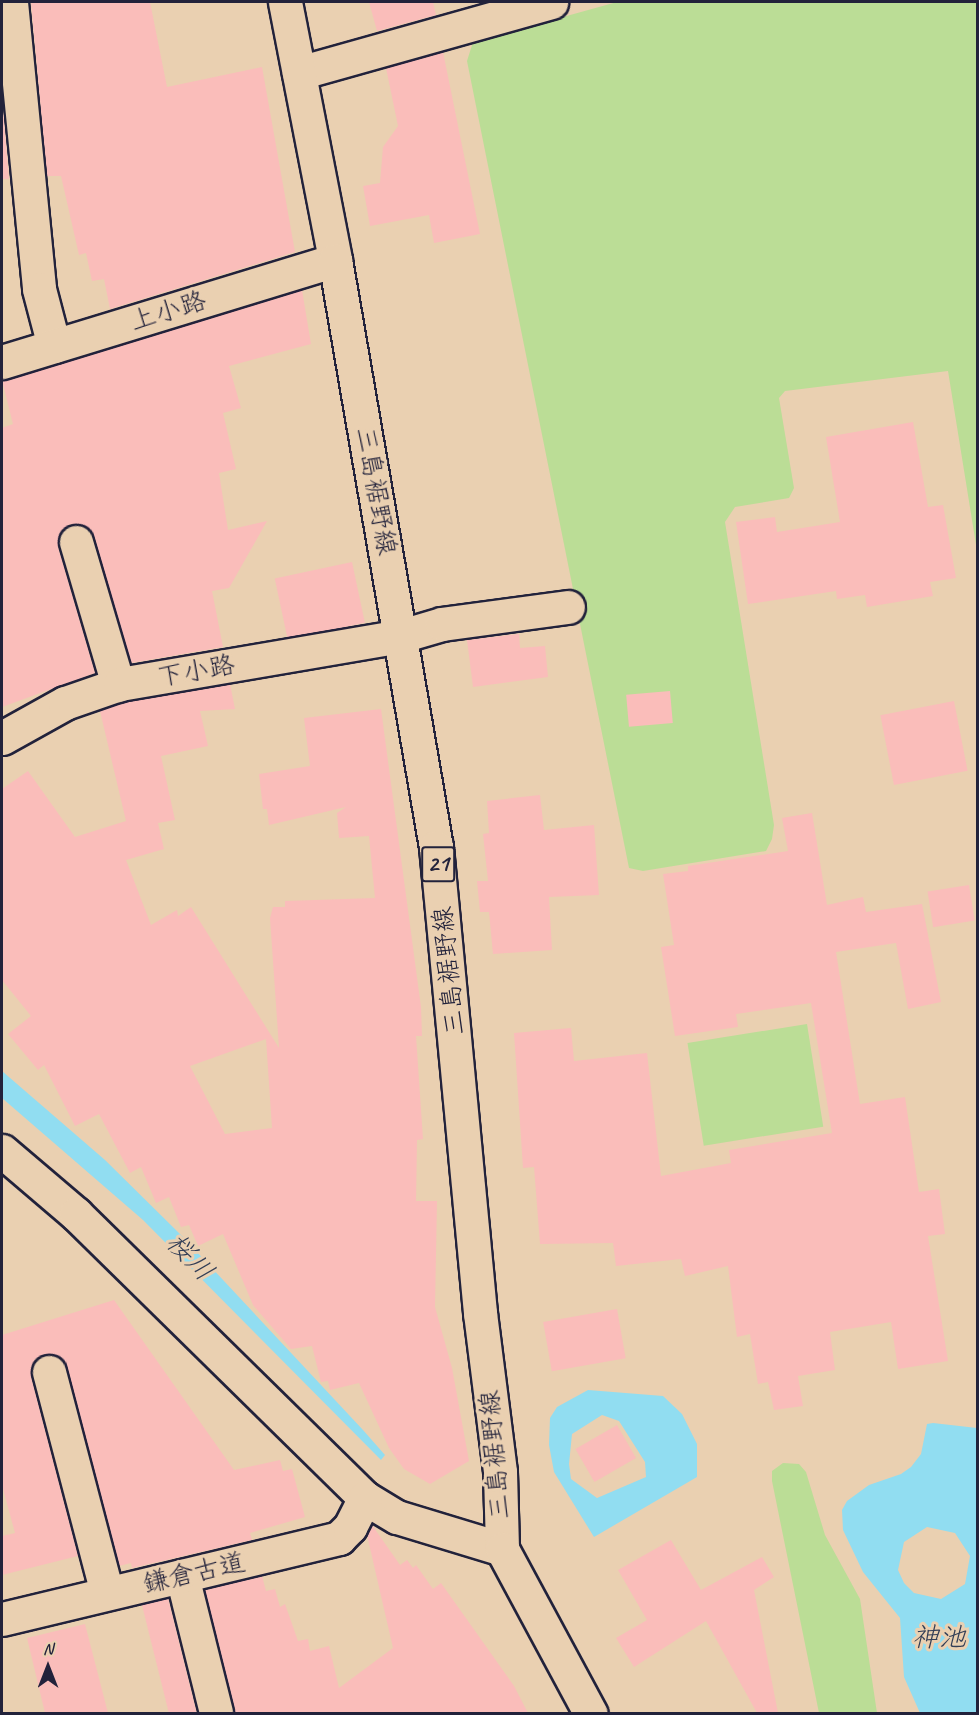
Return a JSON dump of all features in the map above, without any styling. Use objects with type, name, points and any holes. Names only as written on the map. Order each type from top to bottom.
[{"type":"street","points":[[11,2],[39,288],[54,346]]},
{"type":"street","name":"三島裾野線","points":[[285,2],[335,260],[436,847],[480,1313],[500,1472],[502,1549],[591,1713]]},
{"type":"street","points":[[299,73],[551,2]]},
{"type":"street","name":"上小路","points":[[2,362],[335,260]]},
{"type":"street","points":[[76,542],[118,685]]},
{"type":"street","name":"下小路","points":[[2,738],[65,703],[118,685],[401,636],[442,624],[568,607]]},
{"type":"street","points":[[2,1151],[76,1214],[365,1498],[397,1517],[502,1549]]},
{"type":"street","points":[[49,1372],[107,1593]]},
{"type":"street","name":"鎌倉古道","points":[[2,1619],[339,1538],[350,1527],[365,1498]]},
{"type":"street","points":[[182,1576],[216,1712]]},
{"type":"green space","points":[[617,2],[977,2],[977,551],[948,371],[785,391],[779,398],[794,488],[789,498],[735,507],[725,522],[774,825],[772,839],[766,851],[643,871],[629,868],[467,61],[473,42]]},
{"type":"green space","points":[[807,1024],[823,1127],[704,1146],[687,1043]]},
{"type":"green space","points":[[783,1463],[799,1464],[806,1472],[825,1535],[860,1599],[877,1713],[819,1713],[772,1481],[772,1471]]},
{"type":"water","name":"桜川","points":[[2,1071],[105,1160],[182,1236],[363,1430],[385,1455],[381,1460],[143,1220],[2,1098]]},
{"type":"water","points":[[588,1390],[663,1396],[682,1414],[697,1444],[697,1477],[594,1537],[554,1472],[549,1445],[550,1418],[557,1407]],"holes":[[[602,1415],[619,1421],[645,1462],[646,1477],[597,1498],[571,1479],[569,1464],[572,1434]]]},
{"type":"water","name":"神池","points":[[927,1424],[977,1428],[977,1713],[920,1713],[904,1677],[900,1618],[863,1572],[843,1530],[842,1510],[847,1501],[869,1485],[901,1474],[911,1467],[921,1454]],"holes":[[[927,1527],[955,1533],[970,1556],[965,1584],[941,1599],[914,1593],[904,1583],[898,1570],[904,1542]]]},
{"type":"building","points":[[31,2],[150,2],[167,87],[262,67],[295,252],[110,309],[104,279],[92,281],[86,253],[79,255],[61,176],[47,176]]},
{"type":"building","points":[[369,2],[433,2],[436,15],[377,31]]},
{"type":"building","points":[[443,52],[480,234],[434,243],[429,215],[370,226],[363,186],[380,183],[383,147],[398,126],[386,68]]},
{"type":"building","points":[[2,98],[9,179],[2,179]]},
{"type":"building","points":[[302,290],[311,344],[229,366],[241,408],[223,413],[236,469],[219,473],[228,530],[267,521],[229,588],[212,591],[223,647],[131,663],[94,537],[88,528],[71,524],[62,530],[58,547],[95,673],[2,707],[2,428],[13,424],[2,380]]},
{"type":"building","points":[[913,422],[928,507],[943,505],[956,578],[930,582],[933,596],[867,607],[865,595],[837,599],[836,591],[748,604],[736,522],[775,517],[777,532],[840,522],[826,437]]},
{"type":"building","points":[[352,562],[365,623],[288,639],[275,578]]},
{"type":"building","points":[[519,634],[520,648],[545,646],[548,677],[473,687],[467,640]]},
{"type":"building","points":[[230,684],[235,709],[200,711],[208,746],[161,756],[175,820],[158,823],[164,849],[126,860],[151,925],[177,910],[178,916],[191,907],[279,1048],[270,918],[273,907],[285,907],[285,901],[375,898],[369,836],[339,838],[337,813],[346,807],[269,825],[267,809],[263,809],[259,774],[310,766],[304,718],[381,709],[421,1007],[422,1036],[416,1036],[423,1139],[417,1140],[416,1201],[437,1201],[435,1307],[452,1368],[469,1461],[430,1484],[404,1469],[389,1448],[359,1383],[330,1390],[328,1381],[321,1382],[312,1346],[291,1349],[253,1305],[223,1234],[198,1246],[189,1225],[181,1227],[169,1197],[156,1203],[141,1167],[130,1173],[99,1114],[75,1126],[44,1065],[38,1070],[8,1034],[31,1016],[2,980],[2,789],[28,771],[75,837],[126,821],[100,711],[125,702]],"holes":[[[266,1039],[272,1128],[225,1134],[190,1066]]]},
{"type":"building","points":[[670,691],[673,723],[629,727],[626,695]]},
{"type":"building","points":[[954,701],[968,771],[894,785],[880,715]]},
{"type":"building","points":[[540,795],[544,830],[594,825],[599,895],[549,897],[552,950],[493,954],[489,912],[480,912],[477,881],[488,881],[483,834],[489,833],[487,801]]},
{"type":"building","points":[[812,813],[827,905],[863,897],[866,912],[922,904],[941,1002],[908,1009],[896,943],[836,952],[860,1104],[905,1097],[919,1192],[939,1189],[945,1234],[928,1236],[948,1361],[898,1369],[891,1322],[830,1332],[835,1370],[798,1376],[803,1406],[774,1410],[768,1382],[758,1384],[750,1334],[737,1337],[728,1266],[685,1276],[681,1259],[616,1266],[613,1243],[540,1244],[534,1167],[523,1168],[514,1033],[571,1028],[574,1061],[647,1053],[661,1176],[731,1163],[729,1150],[832,1133],[811,1003],[736,1014],[738,1027],[675,1036],[661,947],[674,945],[663,874],[688,871],[688,866],[788,851],[782,818]]},
{"type":"building","points":[[969,885],[975,921],[933,927],[928,892]]},
{"type":"building","points":[[114,1300],[234,1470],[280,1460],[283,1471],[292,1469],[305,1517],[250,1533],[252,1540],[132,1568],[131,1563],[119,1566],[67,1367],[62,1358],[45,1354],[35,1359],[31,1377],[78,1556],[2,1575],[2,1536],[15,1533],[2,1485],[2,1335]]},
{"type":"building","points":[[617,1309],[626,1358],[552,1371],[543,1322]]},
{"type":"building","points":[[617,1425],[636,1458],[594,1482],[575,1449]]},
{"type":"building","points":[[372,1525],[400,1565],[407,1560],[413,1568],[416,1565],[433,1589],[441,1583],[514,1686],[528,1713],[234,1713],[205,1590],[262,1576],[266,1591],[275,1589],[280,1607],[285,1604],[298,1641],[308,1639],[310,1651],[329,1646],[339,1688],[393,1648],[367,1535]]},
{"type":"building","points":[[671,1540],[701,1590],[762,1557],[774,1577],[754,1590],[778,1713],[757,1713],[706,1621],[634,1667],[616,1638],[647,1620],[618,1570]]},
{"type":"building","points":[[168,1598],[197,1713],[169,1714],[142,1605]]},
{"type":"building","points":[[85,1624],[108,1713],[45,1713],[27,1638]]}]
